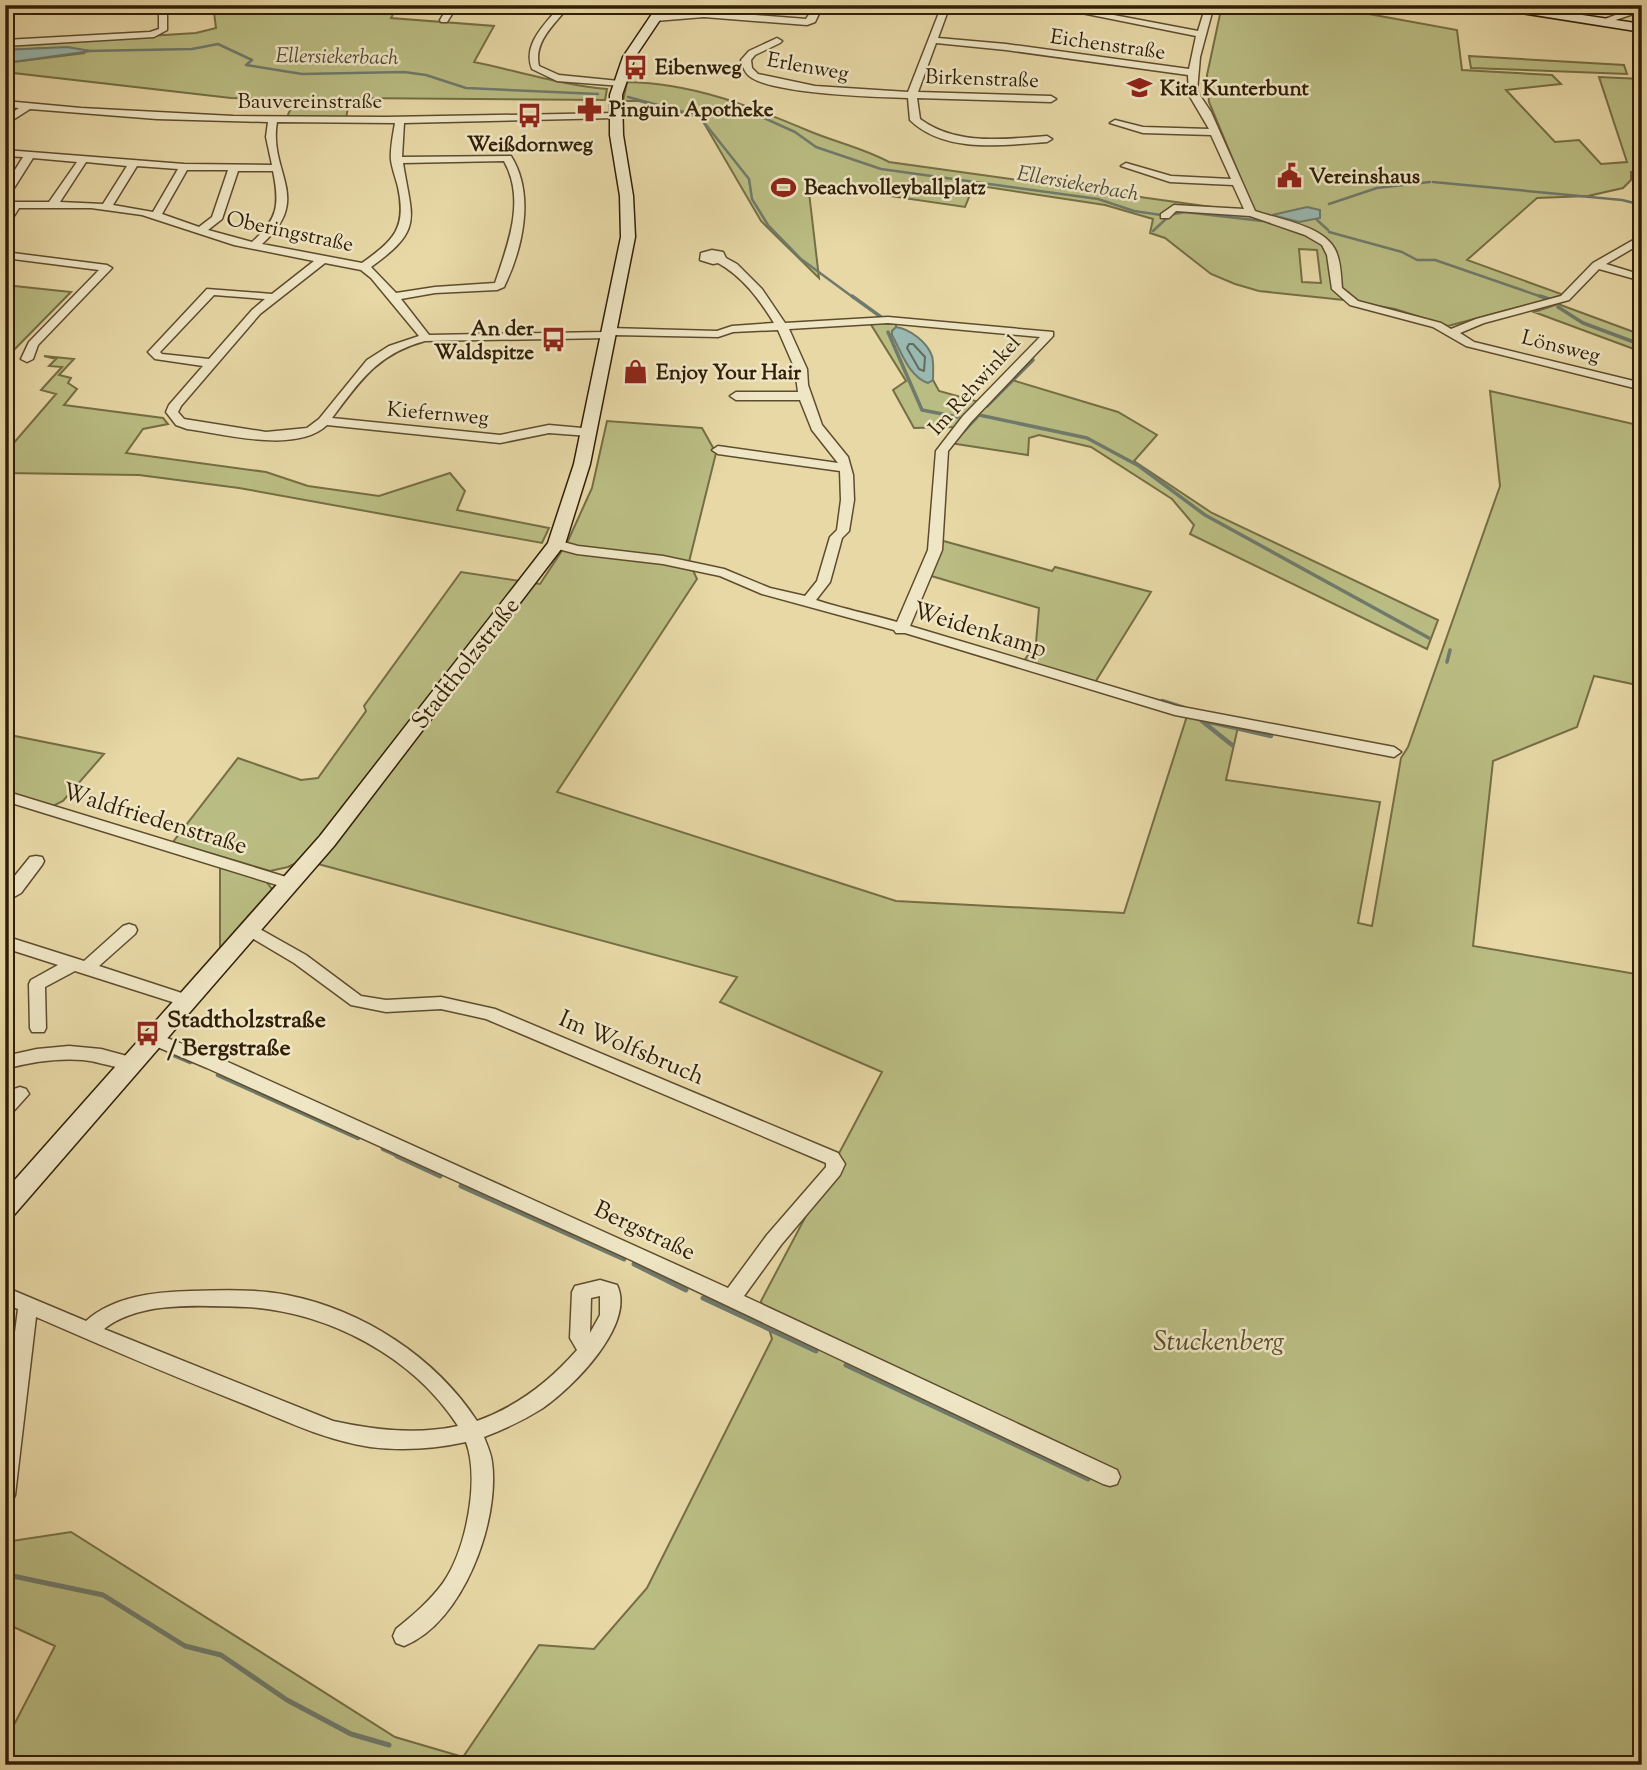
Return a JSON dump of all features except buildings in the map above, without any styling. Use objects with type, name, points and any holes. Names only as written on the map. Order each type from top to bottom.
[{"type":"street","points":[[5,43],[159,33],[163,30],[163,5]]},
{"type":"street","points":[[444,20],[453,5]]},
{"type":"street","points":[[566,5],[536,44],[532,61],[535,66],[557,78],[619,83]]},
{"type":"street","name":"Stadtholzstraße","points":[[5,1208],[251,930],[342,822],[556,544],[568,513],[589,432],[630,221],[628,188],[614,115],[619,83],[630,56],[664,5]]},
{"type":"street","points":[[744,17],[750,5]]},
{"type":"street","points":[[655,18],[704,15],[807,22],[812,20],[819,5]]},
{"type":"street","name":"Birkenstraße","points":[[946,5],[912,95],[915,120],[935,134],[983,141],[1047,139]]},
{"type":"street","points":[[1046,5],[1202,34]]},
{"type":"street","points":[[1165,216],[1174,208],[1251,213],[1215,132],[1194,95],[1194,73],[1210,5]]},
{"type":"street","points":[[1490,5],[1642,28]]},
{"type":"street","points":[[1601,22],[1642,8]]},
{"type":"street","name":"Erlenweg","points":[[777,40],[752,53],[746,60],[746,67],[755,76],[815,89],[912,95]]},
{"type":"street","name":"Eichenstraße","points":[[933,40],[1006,47],[1194,73]]},
{"type":"street","name":"Birkenstraße","points":[[912,95],[1051,99]]},
{"type":"street","name":"Bauvereinstraße","points":[[5,104],[138,116],[273,120],[614,115]]},
{"type":"street","points":[[5,122],[28,106]]},
{"type":"street","points":[[254,246],[274,228],[282,213],[283,194],[270,129],[273,120]]},
{"type":"street","points":[[364,267],[397,243],[408,222],[409,206],[396,160],[395,145],[400,120]]},
{"type":"street","points":[[1115,123],[1143,130],[1215,132]]},
{"type":"street","points":[[5,153],[184,167],[277,168]]},
{"type":"street","points":[[5,194],[30,155]]},
{"type":"street","points":[[393,297],[435,290],[497,287],[500,285],[514,237],[518,215],[517,186],[507,158],[396,160]]},
{"type":"street","points":[[53,204],[83,160]]},
{"type":"street","points":[[107,206],[134,164]]},
{"type":"street","points":[[1126,166],[1170,179],[1237,182]]},
{"type":"street","points":[[156,215],[184,167]]},
{"type":"street","points":[[201,230],[217,219],[234,169]]},
{"type":"street","name":"Oberingstraße","points":[[5,222],[11,204],[107,206],[156,215],[254,246],[364,267],[422,330],[425,338]]},
{"type":"street","name":"Lönsweg","points":[[1251,213],[1309,233],[1326,243],[1332,255],[1337,289],[1347,299],[1410,316],[1452,332],[1470,344],[1642,387]]},
{"type":"street","points":[[1452,332],[1480,321],[1564,298],[1597,265],[1642,239]]},
{"type":"street","points":[[5,255],[107,268],[33,344],[27,359]]},
{"type":"street","points":[[323,259],[274,297],[241,328],[210,363],[175,405],[172,412],[180,422],[286,436],[311,431],[324,421],[373,358],[391,348],[425,338],[677,331],[691,335],[781,326]]},
{"type":"street","points":[[720,259],[728,262],[763,298],[781,326],[802,373],[805,396],[819,432],[842,457],[846,468],[847,513],[843,531],[836,537],[822,582],[808,601]]},
{"type":"street","points":[[1597,265],[1642,278]]},
{"type":"street","points":[[210,363],[159,357],[154,352],[211,291],[274,297]]},
{"type":"street","name":"Im Rehwinkel","points":[[781,326],[888,320],[1049,334],[967,419],[942,451],[934,550],[901,629]]},
{"type":"street","points":[[736,396],[805,396]]},
{"type":"street","name":"Kiefernweg","points":[[324,421],[500,439],[549,429],[589,432]]},
{"type":"street","points":[[718,450],[846,468]]},
{"type":"street","name":"Weidenkamp","points":[[556,544],[577,550],[663,560],[715,571],[767,592],[808,601],[1175,710],[1394,752]]},
{"type":"street","name":"Waldfriedenstraße","points":[[5,796],[290,884]]},
{"type":"street","points":[[5,897],[15,889],[36,861]]},
{"type":"street","points":[[38,1028],[37,984],[81,966],[129,930]]},
{"type":"street","name":"Im Wolfsbruch","points":[[251,930],[300,959],[329,983],[357,1001],[386,1006],[441,1003],[489,1013],[832,1158],[836,1164],[834,1170],[774,1240],[731,1299]]},
{"type":"street","points":[[5,942],[188,1000]]},
{"type":"street","name":"Bergstraße","points":[[154,1039],[376,1136],[1110,1477]]},
{"type":"street","points":[[5,1063],[35,1055],[79,1052],[101,1054],[132,1064]]},
{"type":"street","points":[[5,1109],[20,1094]]},
{"type":"street","points":[[5,1295],[155,1360],[332,1430],[358,1437],[403,1442],[445,1440],[474,1433],[515,1414],[573,1371],[588,1351]]},
{"type":"street","points":[[90,1330],[110,1314],[148,1303],[180,1299],[218,1298],[297,1306],[336,1319],[379,1339],[417,1366],[454,1403],[474,1433],[482,1458],[482,1481],[469,1551],[457,1582],[439,1607],[404,1636]]},
{"type":"street","points":[[5,1495],[28,1304]]},
{"type":"green space","points":[[213,5],[398,5],[391,18],[494,26],[474,62],[557,81],[607,89],[605,100],[350,98],[346,118],[287,117],[295,99],[231,98],[5,72],[5,63],[85,53],[50,48],[5,50],[5,45],[196,33],[216,28]]},
{"type":"green space","points":[[1222,5],[1340,5],[1354,8],[1358,12],[1457,30],[1462,70],[1552,75],[1561,84],[1506,90],[1555,142],[1579,140],[1601,164],[1627,162],[1599,77],[1642,79],[1642,172],[1631,172],[1631,180],[1623,188],[1588,196],[1537,198],[1467,260],[1564,295],[1448,326],[1395,309],[1344,300],[1259,291],[1235,284],[1211,274],[1165,238],[1150,233],[1153,219],[1105,205],[974,185],[965,207],[808,184],[819,278],[761,221],[701,118],[639,101],[623,101],[627,82],[698,91],[765,113],[889,162],[1255,213],[1209,102],[1207,75]],"holes":[[[1299,249],[1317,250],[1321,283],[1302,282]]]},
{"type":"green space","points":[[1469,56],[1624,65],[1627,74],[1471,68]]},
{"type":"green space","points":[[5,285],[71,292],[5,359]]},
{"type":"green space","points":[[1558,304],[1642,335],[1642,352],[1534,312]]},
{"type":"green space","points":[[870,323],[896,324],[892,331],[927,382],[933,380],[939,391],[979,402],[954,427],[914,428],[893,390],[906,381]]},
{"type":"green space","points":[[44,356],[74,359],[59,375],[71,378],[68,383],[77,389],[64,405],[163,418],[168,424],[143,429],[126,453],[266,472],[308,486],[379,496],[450,473],[465,491],[457,510],[549,528],[542,543],[239,488],[139,475],[5,473],[5,453],[56,394],[41,390],[62,367],[49,366],[56,359]]},
{"type":"green space","points":[[1012,380],[1118,412],[1157,435],[1134,461],[1212,513],[1438,620],[1427,649],[1190,534],[1194,525],[1172,499],[1091,447],[1039,435],[1029,438],[1028,455],[950,443]]},
{"type":"green space","name":"Stuckenberg","points":[[1490,391],[1642,426],[1642,686],[1594,676],[1577,727],[1493,761],[1473,946],[1642,975],[1642,1765],[5,1765],[5,1742],[55,1646],[5,1623],[5,1542],[71,1532],[395,1737],[463,1757],[539,1645],[594,1649],[647,1588],[772,1339],[761,1301],[882,1072],[720,1002],[737,977],[318,864],[300,861],[270,871],[173,842],[238,758],[301,780],[318,778],[366,711],[364,706],[461,572],[540,584],[567,543],[592,488],[607,421],[702,428],[716,453],[689,562],[697,579],[557,792],[896,901],[1124,913],[1187,716],[1238,727],[1226,780],[1380,802],[1358,923],[1372,926],[1401,758],[1408,747],[1500,486]]},
{"type":"green space","points":[[940,540],[1052,571],[1055,567],[1151,592],[1094,684],[1022,664],[1036,643],[1039,608],[928,575]]},
{"type":"green space","points":[[5,734],[104,754],[63,801],[53,806],[5,791]]},
{"type":"green space","points":[[220,866],[265,880],[272,889],[271,898],[220,954]]},
{"type":"water","points":[[67,47],[91,51],[5,63],[5,50]]},
{"type":"water","points":[[1307,207],[1320,210],[1320,218],[1299,222],[1272,215]]},
{"type":"water","points":[[896,327],[912,333],[930,351],[933,359],[933,380],[928,383],[921,380],[911,369],[892,335]]},
{"type":"waterway","name":"Ellersiekerbach","points":[[86,51],[192,49],[218,44],[252,60],[246,65],[302,74],[404,72],[426,75],[466,88],[598,94]]},
{"type":"waterway","name":"Ellersiekerbach","points":[[628,97],[699,116]]},
{"type":"waterway","name":"Ellersiekerbach","points":[[699,116],[742,108],[795,132],[816,147],[881,169],[1098,199],[1134,211],[1161,215]]},
{"type":"waterway","points":[[699,116],[749,179],[752,199],[768,225],[801,259],[854,298]]},
{"type":"waterway","points":[[1329,204],[1377,188],[1430,182]]},
{"type":"waterway","points":[[1433,182],[1622,200],[1642,205]]},
{"type":"waterway","name":"Ellersiekerbach","points":[[1169,215],[1185,212],[1262,221]]},
{"type":"waterway","points":[[1153,231],[1167,218]]},
{"type":"waterway","points":[[1317,220],[1328,230]]},
{"type":"waterway","name":"Ellersiekerbach","points":[[1329,232],[1402,252],[1417,260],[1435,260],[1545,298]]},
{"type":"waterway","points":[[852,296],[881,317]]},
{"type":"waterway","name":"Ellersiekerbach","points":[[1540,296],[1549,299]]},
{"type":"waterway","name":"Ellersiekerbach","points":[[1558,307],[1583,323],[1642,345]]},
{"type":"waterway","points":[[888,332],[922,410],[958,417]]},
{"type":"waterway","points":[[987,406],[1033,360]]},
{"type":"waterway","points":[[960,435],[979,415],[1087,438],[1139,466],[1205,515],[1429,638]]},
{"type":"waterway","points":[[1447,662],[1450,650]]},
{"type":"waterway","points":[[1162,701],[1184,708]]},
{"type":"waterway","points":[[1201,720],[1271,736]]},
{"type":"waterway","points":[[1202,721],[1232,745]]},
{"type":"waterway","points":[[169,1053],[190,1062]]},
{"type":"waterway","points":[[218,1075],[358,1138]]},
{"type":"waterway","points":[[383,1149],[401,1157]]},
{"type":"waterway","points":[[397,1156],[440,1176]]},
{"type":"waterway","points":[[461,1186],[624,1259]]},
{"type":"waterway","points":[[634,1264],[686,1290]]},
{"type":"waterway","points":[[703,1298],[816,1351]]},
{"type":"waterway","points":[[846,1365],[1088,1479]]},
{"type":"waterway","points":[[8,1575],[103,1595],[185,1646],[221,1655],[287,1700],[351,1734],[389,1745]]},
{"type":"place","name":"Eibenweg","points":[[635,67]]},
{"type":"place","name":"Kita Kunterbunt","points":[[1140,88]]},
{"type":"place","name":"Pinguin Apotheke","points":[[589,109]]},
{"type":"place","name":"Weißdornweg","points":[[530,115]]},
{"type":"place","name":"Vereinshaus","points":[[1289,176]]},
{"type":"place","name":"Beachvolleyballplatz","points":[[784,187]]},
{"type":"place","name":"An der Waldspitze","points":[[554,340]]},
{"type":"place","name":"Enjoy Your Hair","points":[[636,372]]},
{"type":"place","name":"Stadtholzstraße / Bergstraße","points":[[147,1033]]}]
